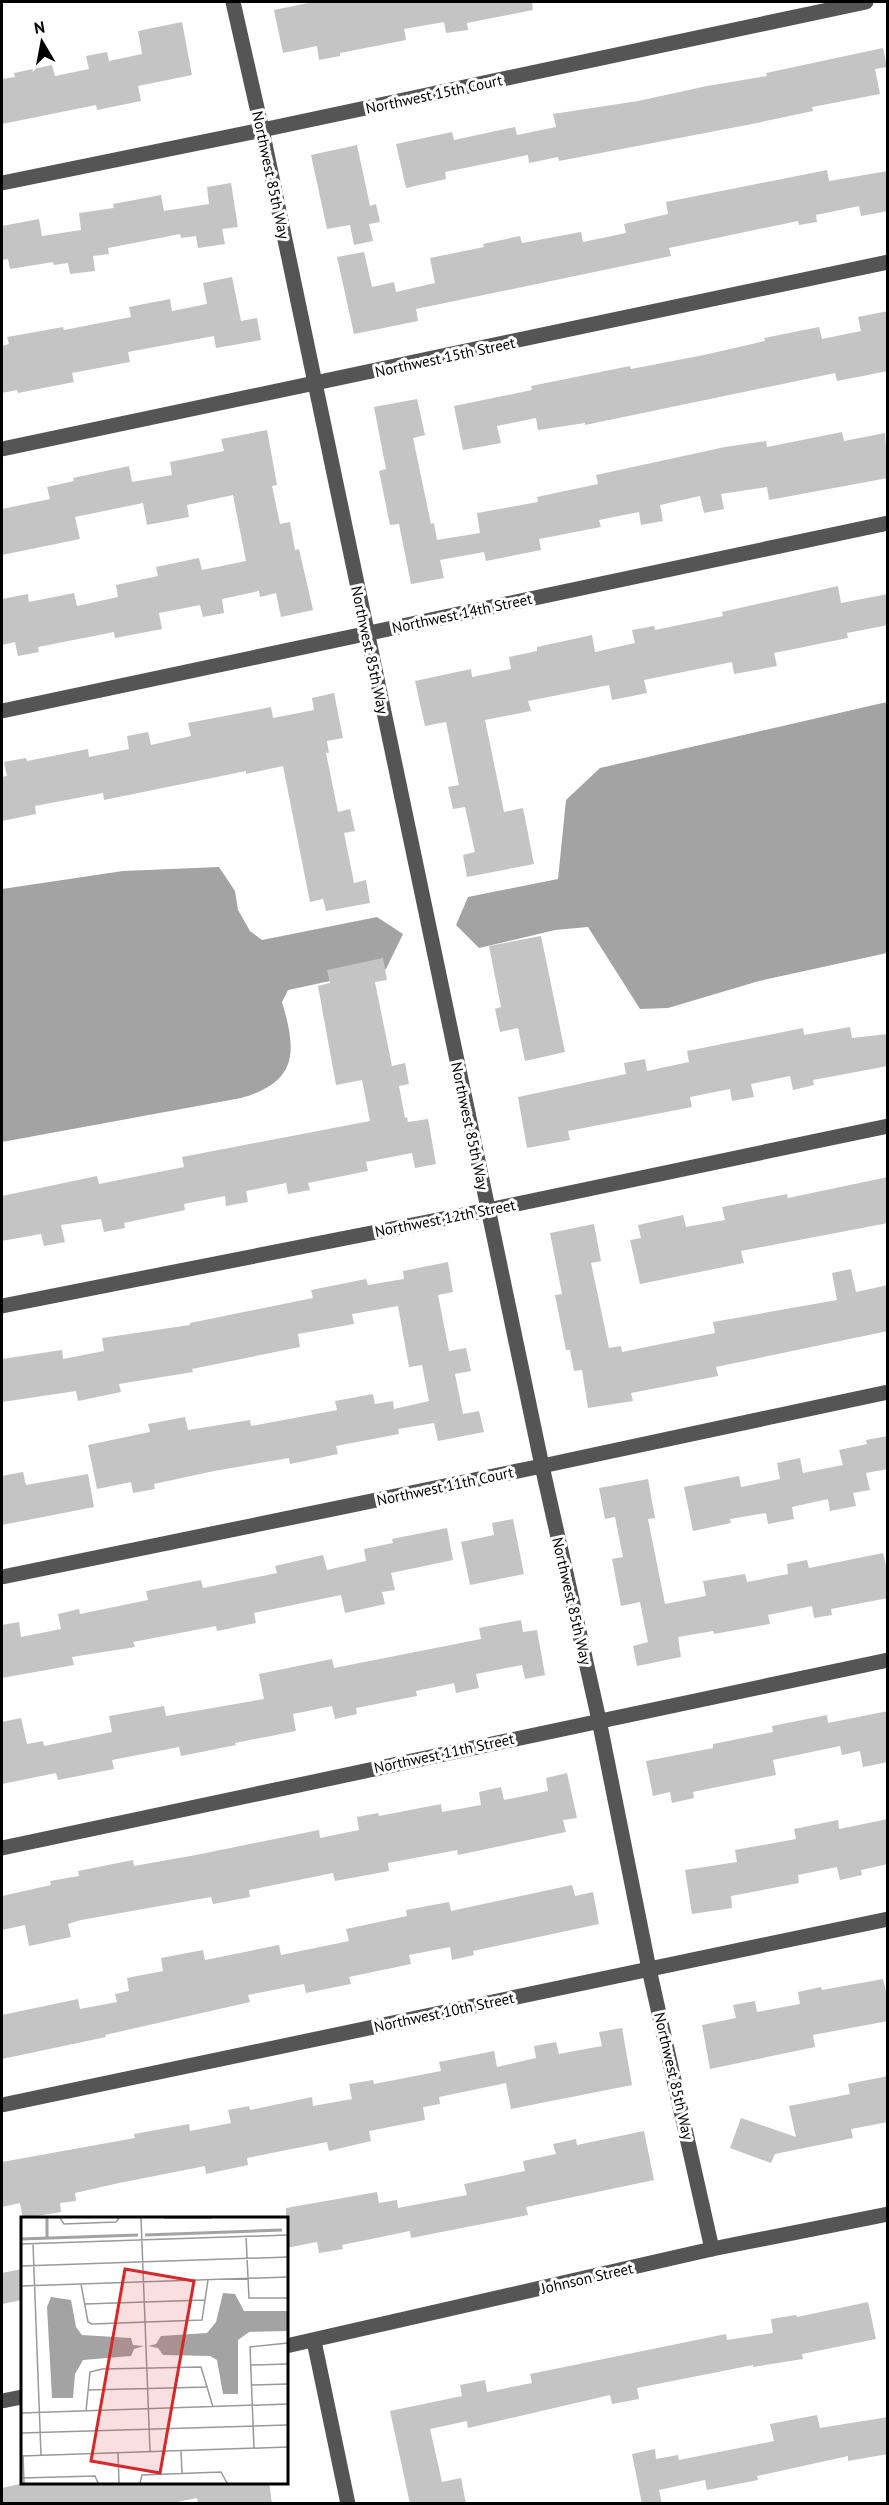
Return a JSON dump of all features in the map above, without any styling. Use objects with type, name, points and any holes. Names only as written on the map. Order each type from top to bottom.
[{"type":"street","name":"Northwest 85th Way","points":[[233,2],[262,130],[542,1466],[712,2249]]},
{"type":"street","name":"Northwest 15th Court","points":[[2,183],[866,2]]},
{"type":"street","name":"Northwest 15th Street","points":[[2,449],[314,385],[888,262]]},
{"type":"street","name":"Northwest 14th Street","points":[[2,711],[888,523]]},
{"type":"street","name":"Northwest 12th Street","points":[[2,1306],[888,1126]]},
{"type":"street","name":"Northwest 11th Court","points":[[2,1577],[888,1392]]},
{"type":"street","name":"Northwest 11th Street","points":[[2,1848],[888,1659]]},
{"type":"street","name":"Northwest 10th Street","points":[[2,2106],[888,1919]]},
{"type":"street","name":"Johnson Street","points":[[288,2346],[712,2249],[888,2214]]},
{"type":"street","points":[[314,2341],[348,2504]]},
{"type":"street","points":[[2,2401],[21,2397]]},
{"type":"shaded area","points":[[887,702],[887,953],[759,981],[668,1008],[640,1009],[588,927],[555,930],[479,948],[456,925],[468,897],[558,879],[566,800],[600,768]]},
{"type":"shaded area","points":[[219,867],[235,891],[238,910],[250,931],[262,940],[377,917],[403,934],[386,969],[288,990],[282,1002],[290,1036],[291,1050],[288,1063],[283,1074],[274,1083],[260,1091],[241,1098],[2,1142],[2,889],[123,871]]},
{"type":"building","points":[[313,2],[532,2],[533,10],[467,23],[468,30],[446,33],[444,22],[404,29],[406,40],[340,53],[340,56],[319,60],[317,46],[283,53],[274,10]]},
{"type":"building","points":[[182,22],[192,75],[138,86],[141,101],[97,110],[96,105],[2,124],[2,79],[15,77],[14,73],[52,65],[55,76],[89,69],[86,56],[107,52],[109,61],[142,54],[138,31]]},
{"type":"building","points":[[883,48],[887,67],[875,69],[880,94],[812,107],[813,111],[752,124],[559,161],[558,157],[529,163],[528,155],[445,172],[446,179],[406,188],[396,144],[452,132],[454,140],[515,127],[517,135],[556,127],[553,114],[638,101],[767,76],[766,73]]},
{"type":"building","points":[[357,145],[370,206],[376,204],[380,222],[369,224],[373,241],[354,245],[350,225],[327,229],[311,155]]},
{"type":"building","points":[[827,170],[829,181],[888,171],[888,211],[861,216],[859,206],[816,215],[817,222],[799,225],[798,221],[669,248],[671,256],[416,309],[418,321],[354,334],[337,257],[364,252],[372,287],[394,282],[396,292],[435,283],[430,258],[484,247],[483,244],[520,236],[522,243],[581,232],[583,242],[626,233],[624,224],[668,214],[666,202]]},
{"type":"building","points":[[231,183],[238,227],[222,229],[225,244],[198,248],[196,236],[181,238],[180,234],[108,248],[109,254],[93,256],[95,271],[70,274],[68,263],[54,265],[53,262],[10,269],[8,259],[2,260],[2,226],[39,219],[42,236],[81,230],[79,213],[114,208],[113,204],[161,195],[164,211],[209,204],[207,187]]},
{"type":"building","points":[[232,277],[241,321],[257,318],[261,340],[216,348],[214,336],[128,352],[130,362],[72,373],[74,382],[18,393],[17,390],[2,393],[2,346],[9,344],[7,337],[63,327],[64,330],[131,317],[129,307],[170,299],[172,311],[207,304],[203,283]]},
{"type":"building","points":[[888,311],[888,371],[837,381],[835,373],[585,425],[585,423],[538,430],[536,418],[497,426],[501,443],[463,450],[454,406],[532,390],[531,386],[630,366],[631,369],[704,355],[765,341],[764,338],[819,327],[822,339],[861,331],[858,317]]},
{"type":"building","points":[[417,399],[425,435],[413,438],[431,524],[434,523],[437,540],[480,533],[477,513],[538,502],[537,497],[598,484],[596,475],[725,447],[766,441],[767,447],[842,432],[844,441],[885,433],[888,478],[769,500],[767,487],[721,494],[724,509],[704,513],[700,496],[660,505],[663,521],[641,525],[639,512],[599,520],[601,527],[539,539],[541,550],[486,561],[484,552],[440,560],[444,578],[411,584],[399,524],[390,525],[379,471],[386,469],[374,407]]},
{"type":"building","points":[[267,430],[277,485],[272,486],[280,524],[290,522],[295,550],[299,549],[313,610],[281,617],[276,593],[260,597],[259,591],[222,599],[224,613],[203,617],[200,605],[159,613],[162,629],[115,638],[114,632],[38,647],[39,652],[18,656],[15,642],[2,645],[2,599],[28,594],[29,602],[74,593],[77,606],[118,597],[116,585],[158,576],[156,567],[199,558],[202,570],[246,561],[233,495],[187,505],[189,517],[147,525],[143,503],[75,517],[80,539],[2,555],[2,509],[50,499],[47,487],[74,481],[73,478],[129,466],[132,482],[172,475],[170,462],[224,451],[221,439]]},
{"type":"building","points":[[838,586],[841,603],[888,594],[888,625],[847,633],[848,638],[774,653],[777,666],[734,674],[732,662],[644,680],[647,693],[612,700],[609,685],[528,701],[531,711],[485,720],[504,812],[523,808],[534,864],[467,877],[463,855],[475,852],[465,807],[453,809],[448,787],[459,785],[446,722],[425,726],[415,681],[471,669],[472,677],[511,669],[509,657],[537,651],[537,647],[592,635],[595,652],[635,643],[632,630],[654,626],[655,630],[723,616],[722,612]]},
{"type":"building","points":[[334,693],[343,738],[327,741],[329,753],[326,753],[338,812],[350,809],[355,831],[344,833],[354,883],[366,880],[370,903],[326,911],[323,899],[310,902],[283,766],[246,774],[246,771],[104,800],[103,793],[35,806],[36,814],[2,821],[2,777],[7,776],[4,762],[26,758],[27,761],[88,749],[89,757],[129,749],[127,736],[148,732],[151,745],[191,736],[188,723],[271,707],[273,718],[314,710],[312,698]]},
{"type":"building","points":[[541,936],[565,1052],[525,1061],[518,1028],[500,1032],[495,1009],[501,1007],[489,946]]},
{"type":"building","points":[[383,958],[387,980],[375,982],[392,1066],[405,1063],[409,1084],[399,1086],[405,1118],[407,1117],[408,1122],[428,1119],[436,1164],[415,1168],[412,1153],[366,1162],[368,1171],[308,1183],[310,1190],[288,1194],[286,1183],[246,1191],[248,1202],[226,1206],[225,1196],[184,1204],[185,1210],[124,1223],[125,1228],[104,1232],[101,1219],[61,1225],[65,1242],[44,1246],[41,1234],[2,1241],[2,1196],[97,1176],[99,1184],[184,1167],[182,1157],[370,1121],[362,1080],[336,1085],[318,986],[330,983],[327,970]]},
{"type":"building","points":[[850,1027],[852,1038],[888,1034],[888,1066],[813,1080],[814,1085],[793,1090],[790,1076],[751,1084],[754,1097],[732,1101],[730,1089],[690,1097],[692,1107],[568,1131],[570,1140],[527,1148],[518,1097],[626,1074],[624,1063],[645,1059],[647,1071],[689,1062],[687,1051],[803,1028],[804,1035]]},
{"type":"building","points":[[888,1177],[888,1223],[741,1251],[744,1263],[640,1284],[630,1240],[641,1238],[638,1225],[683,1215],[686,1227],[725,1220],[722,1207],[787,1194],[788,1198]]},
{"type":"building","points":[[594,1224],[601,1261],[591,1263],[609,1348],[621,1346],[622,1352],[715,1333],[713,1322],[837,1300],[832,1273],[851,1269],[856,1292],[888,1285],[888,1331],[716,1367],[718,1376],[631,1393],[633,1401],[588,1408],[582,1370],[574,1371],[570,1350],[566,1350],[555,1295],[562,1294],[550,1233]]},
{"type":"building","points":[[448,1262],[453,1292],[438,1295],[449,1351],[466,1348],[471,1371],[455,1374],[463,1414],[479,1411],[484,1432],[438,1441],[434,1423],[398,1429],[399,1434],[336,1446],[338,1454],[290,1464],[289,1458],[214,1471],[154,1484],[155,1489],[133,1493],[131,1482],[97,1489],[88,1445],[150,1432],[148,1424],[185,1417],[188,1430],[250,1420],[251,1426],[337,1410],[335,1401],[373,1394],[375,1404],[393,1401],[394,1409],[429,1401],[422,1365],[409,1367],[398,1306],[352,1314],[354,1324],[298,1334],[300,1347],[192,1369],[193,1372],[119,1384],[121,1392],[78,1401],[76,1391],[2,1402],[2,1359],[62,1350],[63,1359],[104,1351],[102,1338],[190,1325],[190,1323],[313,1298],[311,1290],[366,1279],[368,1285],[404,1279],[403,1271]]},
{"type":"building","points":[[888,1436],[888,1469],[866,1473],[870,1490],[853,1493],[856,1506],[830,1511],[828,1499],[792,1507],[794,1519],[768,1524],[766,1513],[730,1519],[731,1523],[693,1531],[684,1487],[739,1476],[741,1487],[780,1479],[777,1463],[800,1458],[803,1473],[843,1465],[839,1450],[867,1444],[866,1440]]},
{"type":"building","points":[[23,1472],[26,1485],[88,1474],[94,1507],[2,1525],[2,1476]]},
{"type":"building","points":[[648,1479],[655,1518],[648,1519],[665,1604],[706,1596],[703,1581],[745,1574],[747,1582],[788,1574],[787,1564],[807,1560],[809,1568],[883,1553],[888,1574],[888,1598],[831,1609],[832,1615],[814,1618],[812,1606],[768,1615],[770,1624],[714,1634],[713,1631],[678,1637],[681,1657],[637,1666],[633,1646],[648,1642],[640,1602],[621,1606],[612,1559],[623,1557],[615,1517],[605,1519],[599,1488]]},
{"type":"building","points":[[513,1519],[524,1574],[470,1585],[461,1542],[494,1535],[492,1523]]},
{"type":"building","points":[[447,1528],[453,1560],[391,1573],[395,1590],[382,1592],[385,1604],[345,1613],[341,1595],[254,1613],[256,1623],[217,1631],[216,1626],[133,1642],[135,1647],[72,1657],[74,1665],[2,1678],[2,1625],[19,1622],[21,1637],[61,1629],[58,1614],[79,1609],[80,1614],[148,1600],[146,1591],[201,1580],[203,1588],[277,1573],[275,1566],[323,1555],[327,1570],[366,1561],[364,1549],[393,1543],[392,1539]]},
{"type":"building","points":[[521,1620],[523,1632],[537,1630],[545,1675],[525,1679],[522,1665],[476,1674],[479,1688],[456,1693],[454,1683],[416,1691],[417,1696],[356,1708],[357,1714],[335,1719],[332,1706],[293,1714],[296,1731],[235,1743],[236,1745],[181,1756],[179,1747],[112,1760],[114,1769],[58,1780],[56,1773],[2,1784],[2,1722],[21,1718],[27,1744],[43,1741],[44,1746],[112,1732],[109,1716],[164,1706],[166,1716],[264,1699],[259,1674],[332,1659],[334,1668],[481,1639],[479,1628]]},
{"type":"building","points":[[888,1711],[888,1762],[863,1767],[860,1751],[842,1755],[840,1746],[773,1760],[776,1775],[693,1792],[694,1798],[672,1803],[670,1792],[653,1796],[646,1761],[713,1748],[713,1744],[773,1732],[772,1726],[827,1715],[828,1723]]},
{"type":"building","points":[[567,1773],[577,1818],[563,1820],[566,1832],[458,1855],[457,1850],[388,1863],[389,1871],[335,1881],[333,1873],[249,1890],[250,1897],[213,1904],[211,1897],[81,1920],[68,1924],[71,1937],[29,1946],[25,1925],[2,1930],[2,1896],[51,1885],[50,1881],[79,1876],[78,1871],[133,1860],[134,1866],[319,1830],[320,1838],[359,1830],[357,1817],[378,1813],[379,1816],[441,1804],[442,1812],[481,1805],[479,1792],[501,1787],[504,1800],[548,1791],[546,1778]]},
{"type":"building","points":[[888,1819],[888,1864],[861,1870],[862,1875],[840,1880],[837,1867],[798,1875],[799,1883],[731,1896],[732,1908],[692,1914],[685,1870],[737,1862],[735,1850],[796,1839],[794,1829],[838,1820],[839,1829]]},
{"type":"building","points":[[572,1885],[575,1896],[593,1892],[599,1924],[473,1951],[474,1955],[452,1960],[450,1947],[409,1955],[411,1964],[349,1977],[351,1984],[306,1993],[304,1984],[248,1995],[250,2002],[105,2035],[106,2037],[2,2059],[2,2015],[78,1999],[80,2009],[117,2002],[115,1994],[129,1991],[127,1978],[163,1971],[161,1958],[203,1950],[205,1960],[279,1945],[281,1955],[349,1941],[346,1929],[407,1916],[406,1910],[449,1902],[451,1911]]},
{"type":"building","points":[[883,1979],[888,2000],[888,2021],[813,2035],[815,2047],[710,2069],[702,2025],[736,2018],[733,2005],[755,2001],[757,2012],[800,2004],[798,1992]]},
{"type":"building","points":[[622,2028],[632,2085],[511,2109],[506,2083],[439,2097],[440,2104],[423,2107],[425,2120],[369,2131],[371,2141],[329,2151],[327,2142],[247,2158],[248,2165],[206,2174],[205,2166],[75,2193],[76,2201],[60,2203],[61,2212],[23,2217],[20,2203],[2,2207],[2,2162],[135,2138],[134,2134],[189,2124],[190,2131],[231,2123],[228,2110],[249,2106],[250,2110],[312,2097],[313,2106],[352,2099],[349,2084],[373,2080],[374,2084],[441,2071],[439,2062],[494,2051],[497,2067],[536,2058],[534,2046],[556,2042],[559,2054],[602,2046],[599,2032]]},
{"type":"building","points":[[888,2076],[888,2122],[851,2129],[853,2138],[775,2154],[771,2163],[730,2148],[741,2118],[796,2137],[789,2106],[850,2094],[848,2084]]},
{"type":"building","points":[[644,2131],[654,2180],[526,2207],[528,2215],[411,2238],[410,2231],[342,2245],[343,2249],[319,2253],[317,2242],[288,2248],[286,2208],[377,2192],[379,2203],[397,2200],[398,2208],[467,2195],[464,2184],[525,2171],[523,2161],[556,2154],[553,2144],[576,2139],[577,2145]]},
{"type":"building","points":[[21,2269],[21,2300],[2,2304],[2,2273]]},
{"type":"building","points":[[868,2302],[876,2339],[802,2354],[803,2359],[753,2367],[753,2365],[637,2388],[639,2399],[612,2404],[610,2395],[468,2428],[467,2421],[430,2429],[442,2482],[461,2478],[466,2504],[410,2504],[390,2411],[462,2396],[460,2385],[485,2380],[487,2392],[532,2383],[530,2374],[726,2334],[727,2340],[773,2333],[771,2319],[796,2315],[797,2317]]},
{"type":"building","points":[[817,2415],[820,2428],[888,2417],[888,2454],[848,2461],[848,2456],[757,2476],[758,2480],[707,2490],[705,2480],[659,2490],[662,2504],[642,2504],[632,2454],[655,2449],[656,2459],[678,2455],[679,2460],[774,2441],[770,2424]]},
{"type":"building","points":[[21,2484],[269,2484],[272,2504],[198,2504],[197,2498],[167,2504],[2,2504],[2,2488]]}]
